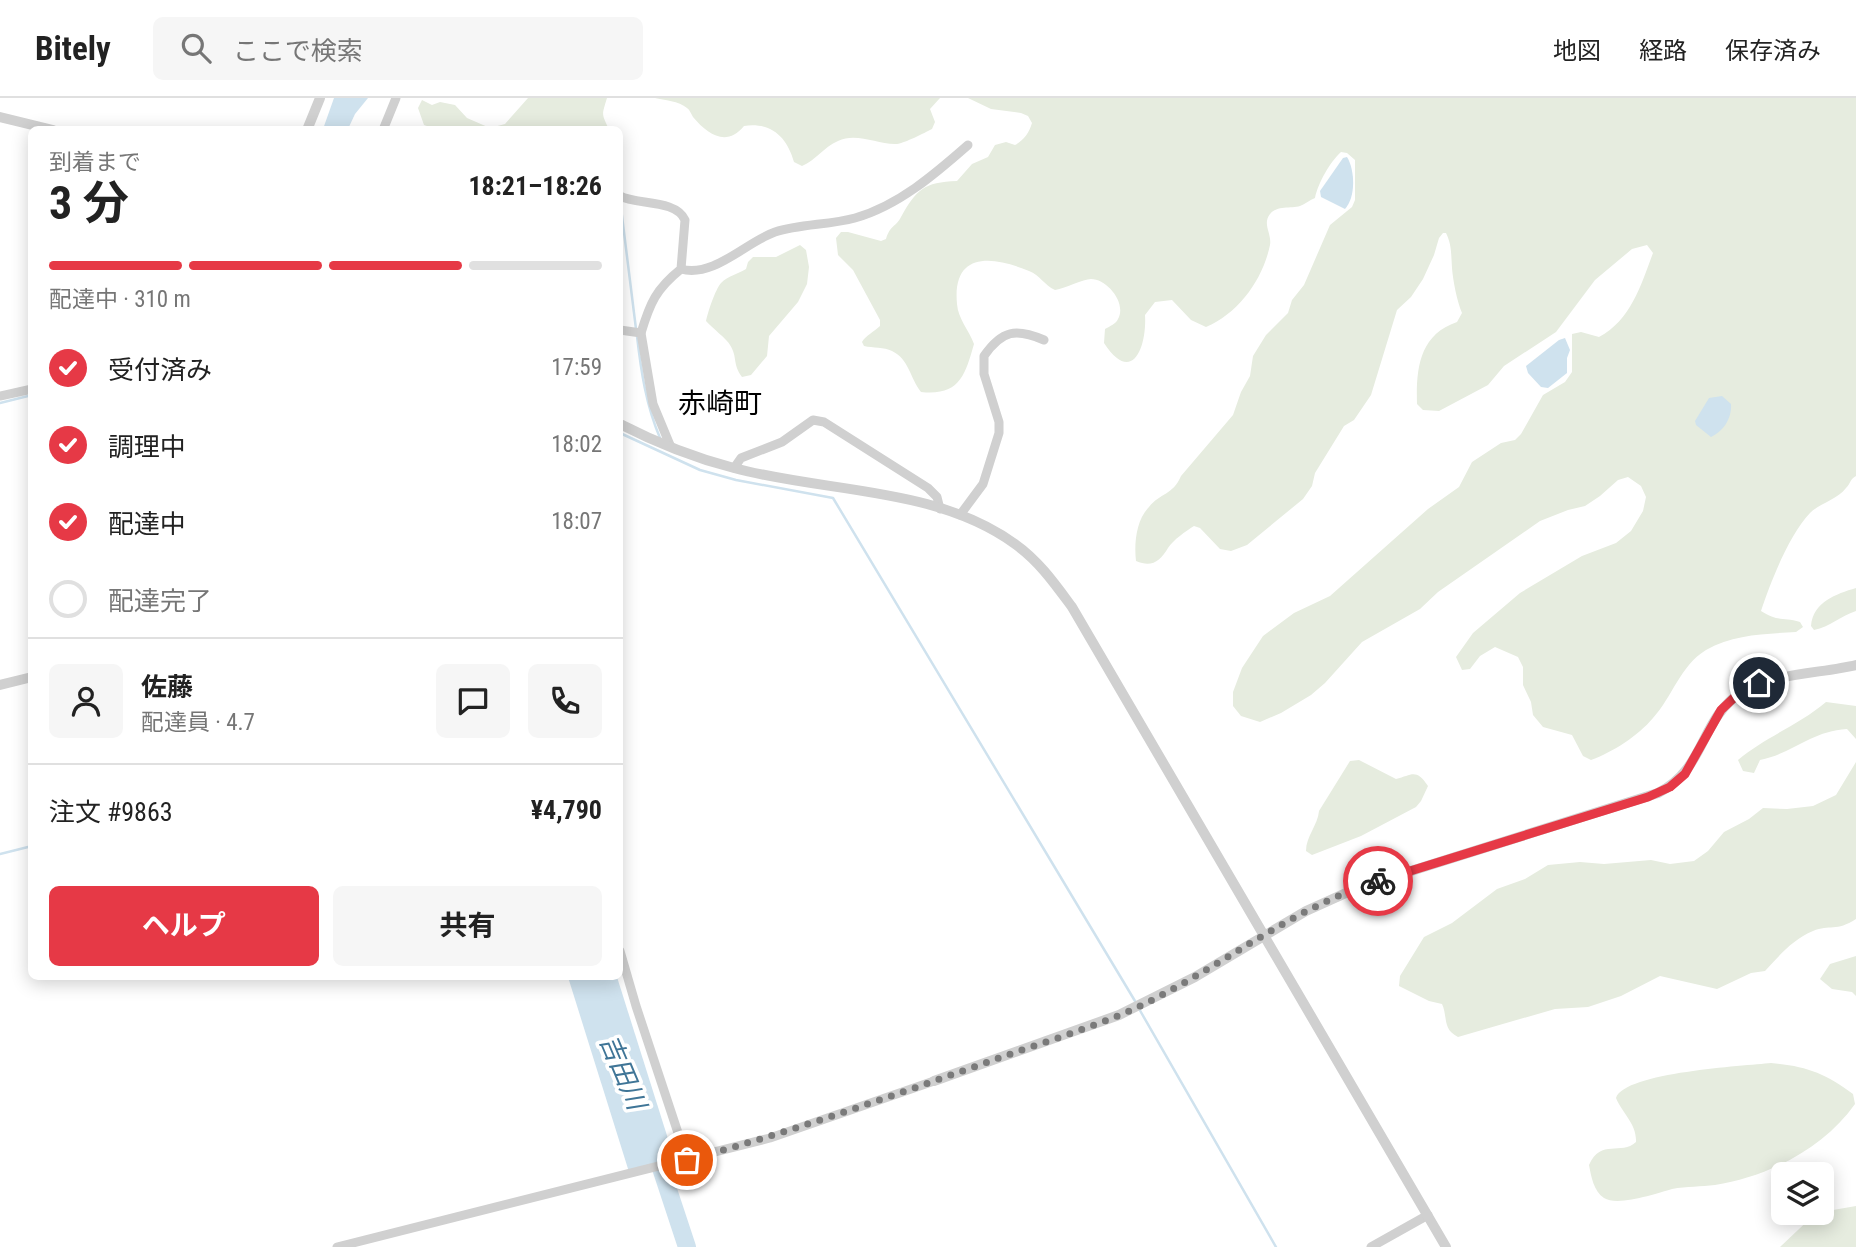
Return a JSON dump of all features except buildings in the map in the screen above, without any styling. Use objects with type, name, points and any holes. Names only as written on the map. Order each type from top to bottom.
[{"type":"street","points":[[309,126],[320,98]]},
{"type":"street","points":[[385,126],[396,98]]},
{"type":"street","points":[[0,117],[37,126]]},
{"type":"street","points":[[670,445],[653,404],[636,333],[657,291],[666,281],[681,270],[711,266],[773,233],[870,212],[926,180],[968,145]]},
{"type":"street","points":[[623,197],[649,201],[683,215],[685,220],[681,270]]},
{"type":"street","points":[[623,331],[636,333]]},
{"type":"street","points":[[960,515],[983,484],[999,433],[999,422],[984,374],[984,356],[996,342],[1014,331],[1025,332],[1044,340]]},
{"type":"street","points":[[0,397],[28,390]]},
{"type":"street","points":[[734,468],[741,458],[782,442],[813,420],[824,422],[928,488],[937,497],[940,509]]},
{"type":"street","points":[[623,425],[734,468],[884,495],[960,515],[1004,537],[1033,558],[1072,607],[1446,1247]]},
{"type":"street","points":[[337,1247],[770,1138],[1119,1015],[1195,977],[1306,911],[1357,888],[1658,793],[1678,782],[1685,774],[1721,710],[1740,692],[1773,680],[1856,665]]},
{"type":"street","points":[[0,685],[28,678]]},
{"type":"street","points":[[623,960],[685,1161]]},
{"type":"street","points":[[1371,1247],[1427,1215]]},
{"type":"shaded area","points":[[528,98],[607,98],[603,114],[608,126],[498,126],[505,124]]},
{"type":"shaded area","points":[[655,98],[940,98],[930,109],[935,122],[932,129],[920,135],[897,144],[860,138],[845,139],[833,144],[802,166],[794,162],[787,145],[770,129],[754,125],[744,126],[731,136],[718,136],[705,129],[684,106]]},
{"type":"shaded area","points":[[968,98],[1856,98],[1856,476],[1842,492],[1810,513],[1802,522],[1781,559],[1761,611],[1776,618],[1800,622],[1803,627],[1796,632],[1739,638],[1706,650],[1690,664],[1647,725],[1625,743],[1591,760],[1583,756],[1572,735],[1543,727],[1533,715],[1531,702],[1523,685],[1523,667],[1518,657],[1495,647],[1480,656],[1470,669],[1462,670],[1456,657],[1473,633],[1520,593],[1582,556],[1616,543],[1631,531],[1643,511],[1646,497],[1641,486],[1628,477],[1618,480],[1585,506],[1540,521],[1438,592],[1420,609],[1362,642],[1311,695],[1260,722],[1241,716],[1233,706],[1233,692],[1242,668],[1263,636],[1294,613],[1330,596],[1428,509],[1459,487],[1472,462],[1501,443],[1515,440],[1543,395],[1565,382],[1572,372],[1572,334],[1581,332],[1599,337],[1619,321],[1634,301],[1653,253],[1647,245],[1632,249],[1595,280],[1556,332],[1504,366],[1488,385],[1439,411],[1423,410],[1417,404],[1417,378],[1422,355],[1435,335],[1457,322],[1462,313],[1454,285],[1451,250],[1446,233],[1443,233],[1423,279],[1411,297],[1397,310],[1371,395],[1354,420],[1344,426],[1315,473],[1312,486],[1303,499],[1247,545],[1231,551],[1220,549],[1200,528],[1194,526],[1173,542],[1159,560],[1142,563],[1136,561],[1135,547],[1141,519],[1153,502],[1174,487],[1233,415],[1250,376],[1253,356],[1266,335],[1288,313],[1292,300],[1304,285],[1330,225],[1352,207],[1355,200],[1355,160],[1347,153],[1341,152],[1325,173],[1315,198],[1300,206],[1280,208],[1270,214],[1267,222],[1270,245],[1267,258],[1248,294],[1229,313],[1206,327],[1191,320],[1172,300],[1155,302],[1145,315],[1140,349],[1130,361],[1123,361],[1114,355],[1104,343],[1105,329],[1118,319],[1120,306],[1114,293],[1103,283],[1088,279],[1055,290],[1033,273],[1002,262],[978,262],[968,266],[961,274],[957,287],[959,315],[974,344],[967,366],[952,387],[944,391],[921,392],[898,354],[886,349],[864,346],[862,342],[880,326],[880,320],[853,270],[838,255],[836,238],[841,232],[848,232],[881,241],[886,239],[911,200],[922,189],[936,183],[957,181],[972,164],[988,157],[995,145],[1006,142],[1015,145],[1028,133],[1032,123],[1028,116],[991,109]]},
{"type":"shaded area","points":[[422,100],[432,105],[440,102],[455,105],[467,118],[485,126],[427,126],[424,125],[418,108]]},
{"type":"shaded area","points":[[800,245],[806,250],[809,267],[807,284],[798,302],[769,336],[767,356],[751,375],[742,377],[730,345],[706,321],[714,296],[721,283],[746,269],[753,257],[776,257]]},
{"type":"shaded area","points":[[1856,588],[1856,611],[1814,630],[1811,626],[1813,618],[1821,605],[1834,596]]},
{"type":"shaded area","points":[[1826,702],[1856,706],[1856,739],[1847,729],[1823,734],[1760,760],[1754,773],[1743,771],[1738,760]]},
{"type":"shaded area","points":[[1359,760],[1396,779],[1417,775],[1428,786],[1421,801],[1416,807],[1361,836],[1312,855],[1306,851],[1319,811],[1350,761]]},
{"type":"shaded area","points":[[1856,762],[1856,919],[1806,934],[1787,948],[1765,971],[1751,973],[1717,989],[1660,976],[1621,996],[1588,1007],[1555,1009],[1458,1037],[1447,1026],[1442,1004],[1429,1001],[1399,986],[1400,976],[1424,937],[1452,923],[1497,889],[1525,879],[1548,865],[1651,860],[1670,864],[1694,861],[1708,851],[1724,832],[1763,808],[1813,806],[1836,795]]},
{"type":"shaded area","points":[[1856,956],[1856,996],[1852,992],[1832,989],[1820,979],[1830,964]]},
{"type":"shaded area","points":[[1771,1063],[1795,1066],[1833,1081],[1853,1094],[1855,1104],[1828,1134],[1811,1147],[1785,1162],[1771,1162],[1771,1168],[1755,1175],[1715,1185],[1672,1189],[1628,1200],[1604,1198],[1598,1192],[1589,1165],[1599,1152],[1624,1148],[1636,1142],[1632,1124],[1616,1098],[1624,1089],[1640,1082],[1712,1069]]},
{"type":"shaded area","points":[[1856,1206],[1856,1247],[1780,1247],[1803,1225],[1834,1225],[1834,1210]]},
{"type":"water","points":[[334,98],[368,98],[349,126],[324,126]]},
{"type":"water","points":[[1347,157],[1352,169],[1353,183],[1351,198],[1345,209],[1321,197],[1320,191],[1343,158]]},
{"type":"water","points":[[1565,338],[1570,350],[1567,373],[1548,388],[1541,387],[1528,373],[1526,366]]},
{"type":"water","points":[[1722,396],[1731,404],[1730,415],[1723,428],[1711,437],[1696,425],[1695,421],[1709,398]]},
{"type":"water","points":[[569,980],[618,980],[675,1161],[629,1172]]},
{"type":"waterway","points":[[623,224],[636,329]]},
{"type":"waterway","points":[[637,336],[645,388],[660,438]]},
{"type":"waterway","points":[[0,403],[28,396]]},
{"type":"waterway","points":[[623,434],[700,470],[736,480],[833,498],[1135,1001]]},
{"type":"waterway","points":[[0,854],[28,847]]},
{"type":"waterway","points":[[1138,1007],[1276,1247]]},
{"type":"waterway","name":"吉田川","points":[[654,1147],[687,1247]]},
{"type":"way so far","points":[[687,1160],[770,1138],[1119,1015],[1195,977],[1282,923],[1343,893],[1378,881]]},
{"type":"district","name":"赤崎町","points":[[720,403]]},
{"type":"route","points":[[1378,881],[1648,797],[1670,787],[1689,769],[1721,710],[1740,692],[1759,683]]}]
